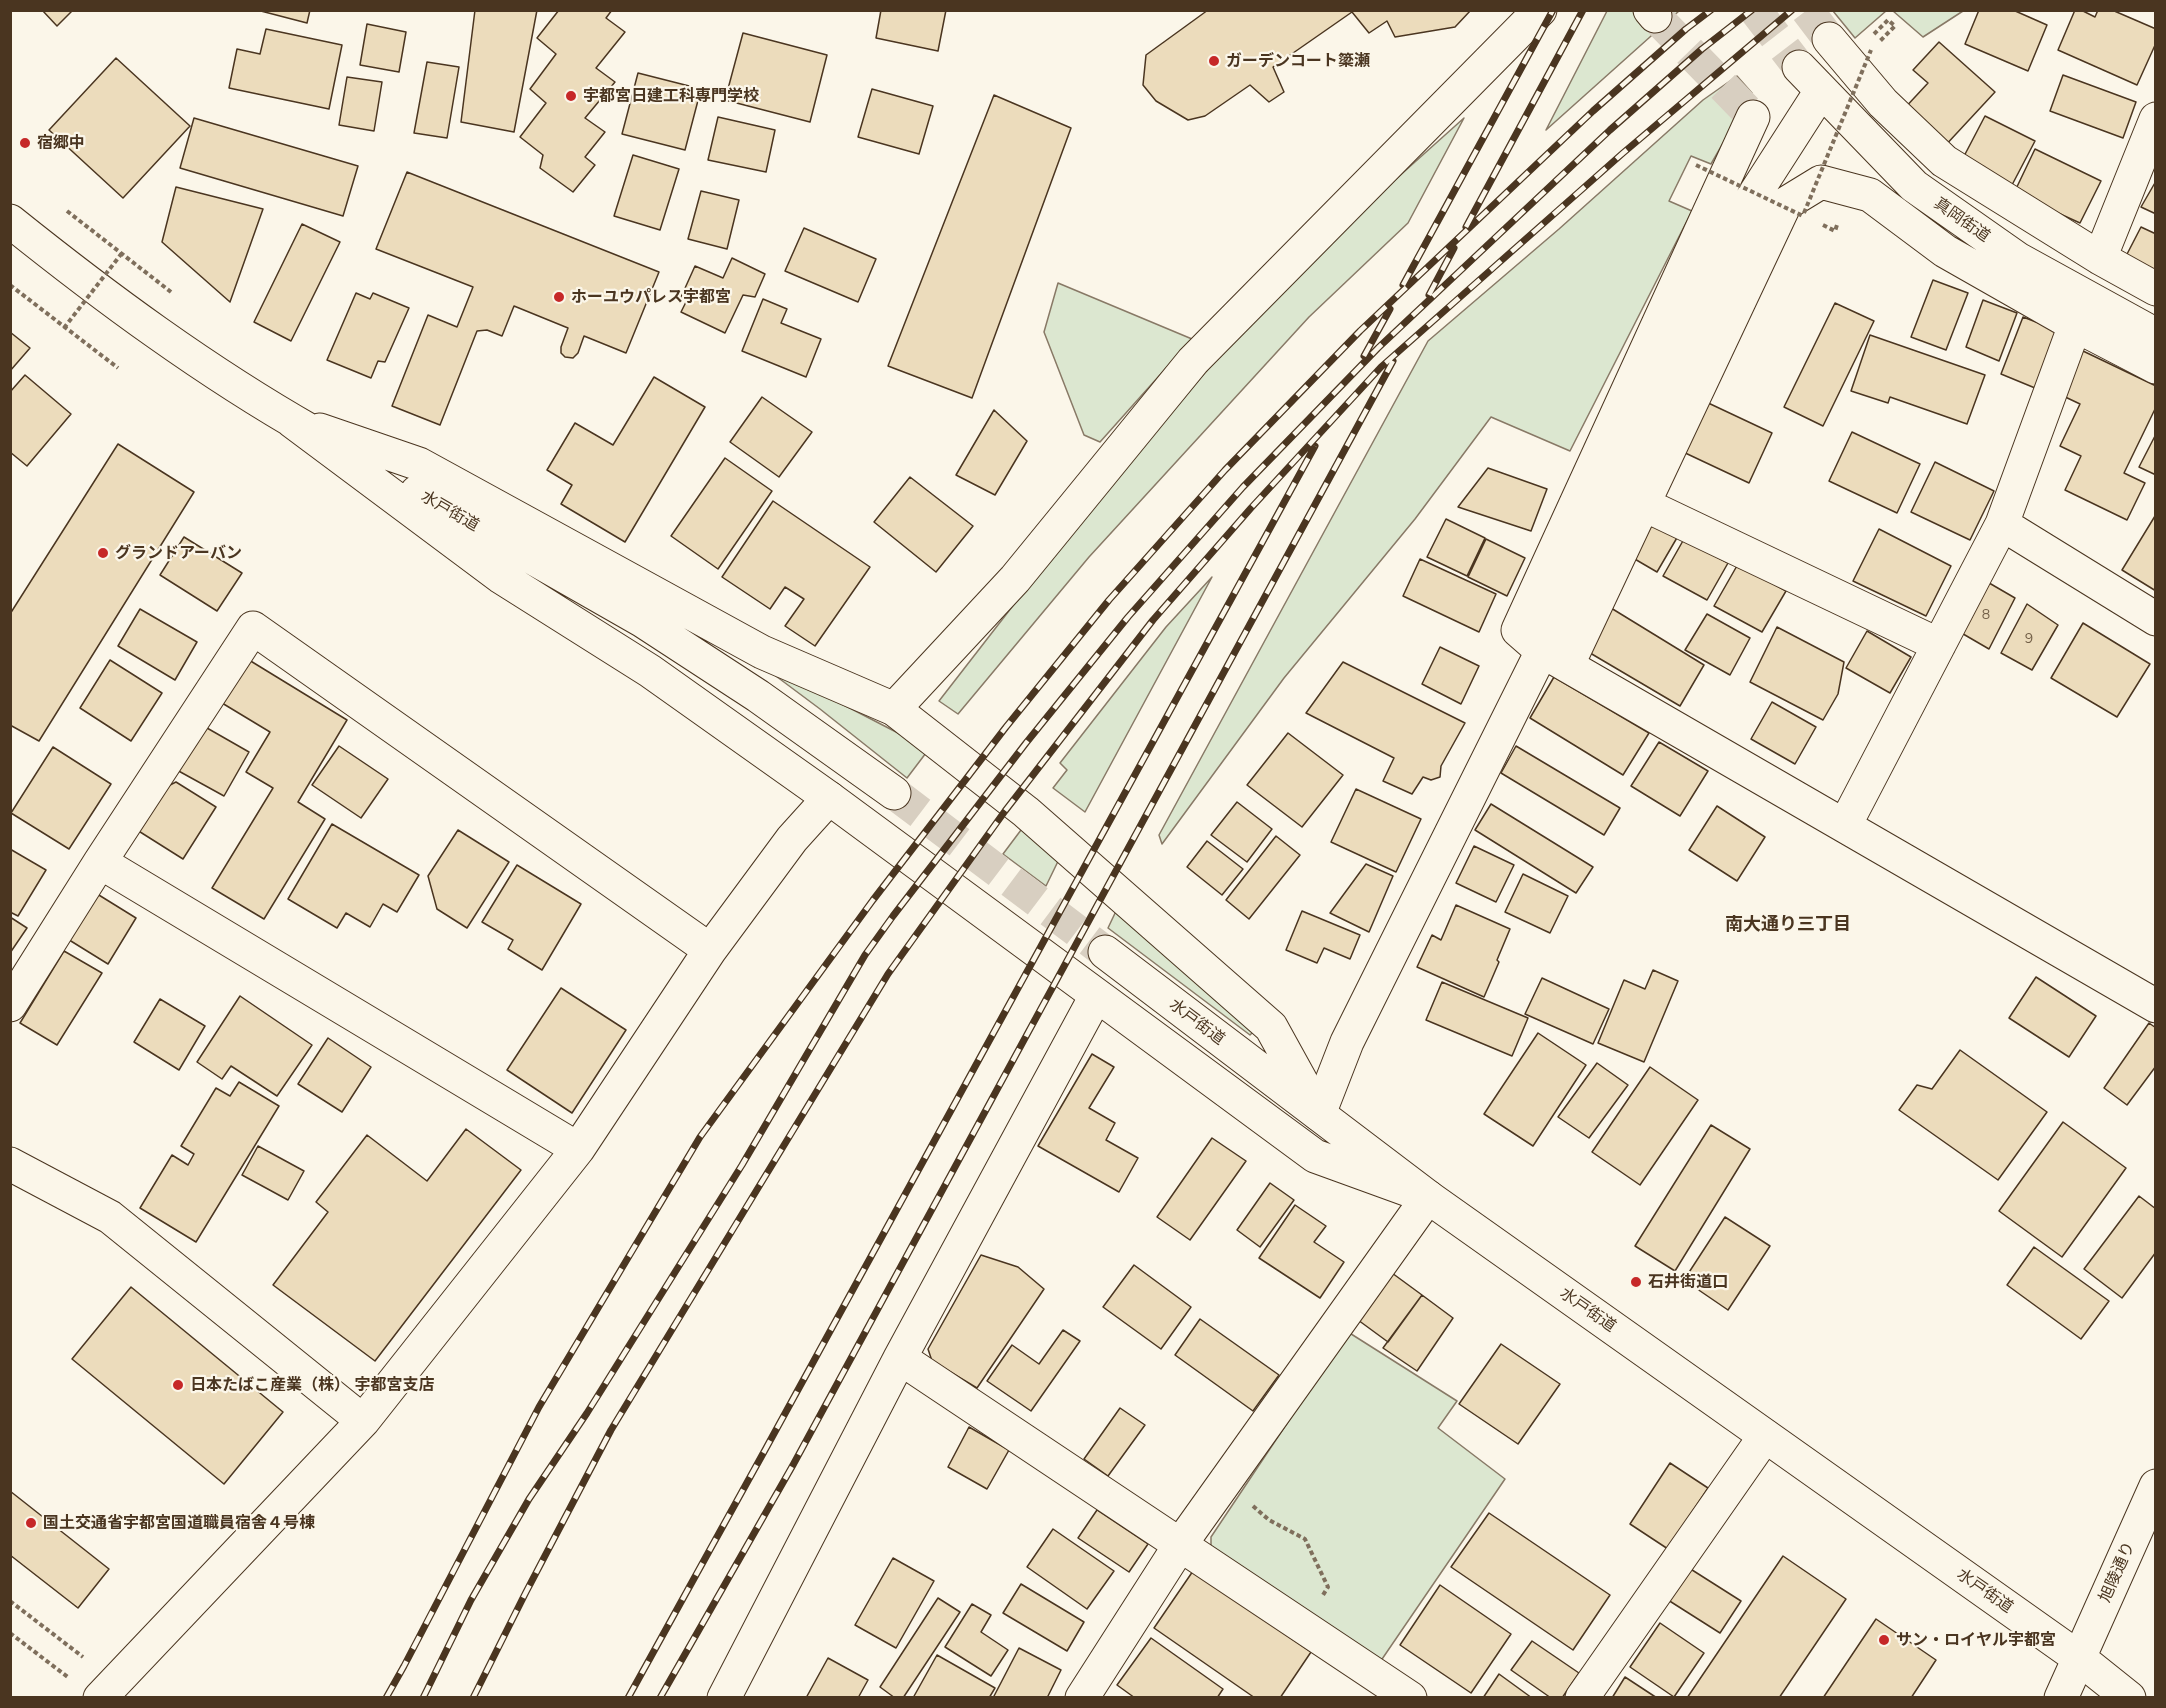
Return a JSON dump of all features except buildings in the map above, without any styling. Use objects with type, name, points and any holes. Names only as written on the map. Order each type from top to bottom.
[{"type":"street","points":[[894,709],[1015,579],[1193,361],[1540,10]]},
{"type":"street","points":[[1829,39],[1883,103],[1944,161],[2100,258],[2156,289]]},
{"type":"street","name":"真岡街道","points":[[1799,67],[1914,186],[2018,259],[2156,335]]},
{"type":"street","points":[[1555,658],[1751,200],[1821,91]]},
{"type":"street","points":[[1753,117],[1518,630],[1555,658],[2156,1006]]},
{"type":"street","points":[[2100,258],[2156,119]]},
{"type":"street","points":[[1319,1114],[1347,1042],[1555,658],[1643,504],[1785,204],[1821,182],[1870,195],[1945,252],[2075,325],[2156,367]]},
{"type":"street","name":"水戸街道","points":[[10,221],[141,322],[292,421],[643,621],[758,696],[894,793]]},
{"type":"street","points":[[1845,825],[2002,524],[2075,325]]},
{"type":"street","points":[[292,421],[419,464],[762,652],[894,709],[1026,812],[1271,1027],[1319,1114]]},
{"type":"street","points":[[292,421],[501,577],[650,670],[829,798],[1315,1156],[1428,1197],[1180,1545],[1082,1698]]},
{"type":"street","points":[[1643,504],[1938,645]]},
{"type":"street","points":[[2002,524],[2156,619]]},
{"type":"street","points":[[10,1005],[100,862],[253,628],[710,950]]},
{"type":"street","points":[[88,1691],[363,1421],[579,1149],[710,950],[792,840],[829,798]]},
{"type":"street","points":[[100,862],[579,1149]]},
{"type":"street","name":"水戸街道","points":[[1104,952],[1428,1197],[2079,1658],[2129,1698]]},
{"type":"street","points":[[724,1697],[900,1358],[1096,996]]},
{"type":"street","points":[[10,1164],[110,1217],[363,1421]]},
{"type":"street","points":[[900,1358],[1410,1698]]},
{"type":"street","points":[[1582,1698],[1765,1436]]},
{"type":"street","name":"旭陵通り","points":[[2061,1698],[2156,1486]]},
{"type":"path","points":[[1696,165],[1803,214],[1871,50]]},
{"type":"path","points":[[67,211],[174,294]]},
{"type":"path","points":[[64,328],[122,253]]},
{"type":"path","points":[[10,285],[118,368]]},
{"type":"path","points":[[1218,1491],[1240,1494],[1269,1520],[1305,1539],[1328,1587],[1301,1625]]},
{"type":"path","points":[[10,1601],[83,1657]]},
{"type":"path","points":[[10,1633],[88,1691]]},
{"type":"green space","points":[[1607,11],[1679,11],[1546,130]]},
{"type":"green space","points":[[1833,11],[1886,11],[1855,38]]},
{"type":"green space","points":[[1893,11],[1963,11],[1923,37]]},
{"type":"green space","points":[[1737,76],[1752,93],[1711,164],[1691,156],[1669,201],[1692,211],[1570,451],[1491,417],[1415,519],[1284,678],[1162,844],[1159,835],[1428,341],[1559,229],[1703,100]]},
{"type":"green space","points":[[1464,118],[1408,223],[1309,317],[1089,557],[958,714],[939,701],[1067,536],[1209,368],[1348,222]]},
{"type":"green space","points":[[1058,283],[1192,339],[1100,442],[1084,435],[1044,332]]},
{"type":"green space","points":[[1212,577],[1085,812],[1053,788],[1067,770],[1060,763],[1166,627]]},
{"type":"green space","points":[[749,656],[929,749],[907,778]]},
{"type":"green space","points":[[1030,818],[1064,849],[1046,886],[1003,854]]},
{"type":"green space","points":[[1117,909],[1254,1031],[1250,1035],[1108,928]]},
{"type":"green space","points":[[1348,1332],[1457,1401],[1438,1428],[1505,1479],[1378,1665],[1211,1552],[1211,1537]]},
{"type":"tunnel","points":[[1755,10],[1799,67]]},
{"type":"tunnel","points":[[1807,10],[1829,39]]},
{"type":"tunnel","points":[[1655,16],[1753,117]]},
{"type":"tunnel","points":[[894,793],[1105,952]]},
{"type":"railway","points":[[1403,285],[1553,10]]},
{"type":"railway","points":[[1466,227],[1583,10]]},
{"type":"railway","points":[[386,1698],[539,1407],[700,1137],[873,900],[1006,727],[1109,600],[1225,470],[1360,331],[1593,111],[1686,29],[1711,10]]},
{"type":"railway","points":[[423,1698],[471,1600],[529,1499],[587,1413],[742,1165],[865,955],[1026,743],[1128,617],[1243,487],[1378,348],[1610,130],[1702,49],[1752,10]]},
{"type":"railway","points":[[473,1698],[611,1430],[888,974],[1005,811],[1153,620],[1251,508],[1381,367],[1623,153],[1792,10]]},
{"type":"railway","points":[[1429,295],[1454,248]]},
{"type":"railway","points":[[1364,356],[1390,309]]},
{"type":"railway","points":[[660,1698],[793,1465],[1393,361]]},
{"type":"railway","points":[[628,1698],[1315,446]]},
{"type":"place","name":"ガーデンコート簗瀬","points":[[1214,61]]},
{"type":"place","name":"宇都宮日建工科専門学校","points":[[571,96]]},
{"type":"place","name":"宿郷中","points":[[25,143]]},
{"type":"place","name":"ホーユウパレス宇都宮","points":[[559,297]]},
{"type":"place","name":"グランドアーバン","points":[[103,553]]},
{"type":"place","name":"石井街道口","points":[[1636,1282]]},
{"type":"place","name":"日本たばこ産業（株） 宇都宮支店","points":[[178,1385]]},
{"type":"place","name":"国土交通省宇都宮国道職員宿舎４号棟","points":[[31,1523]]},
{"type":"place","name":"サン・ロイヤル宇都宮","points":[[1884,1640]]},
{"type":"district","name":"南大通り三丁目","points":[[1788,925]]}]
